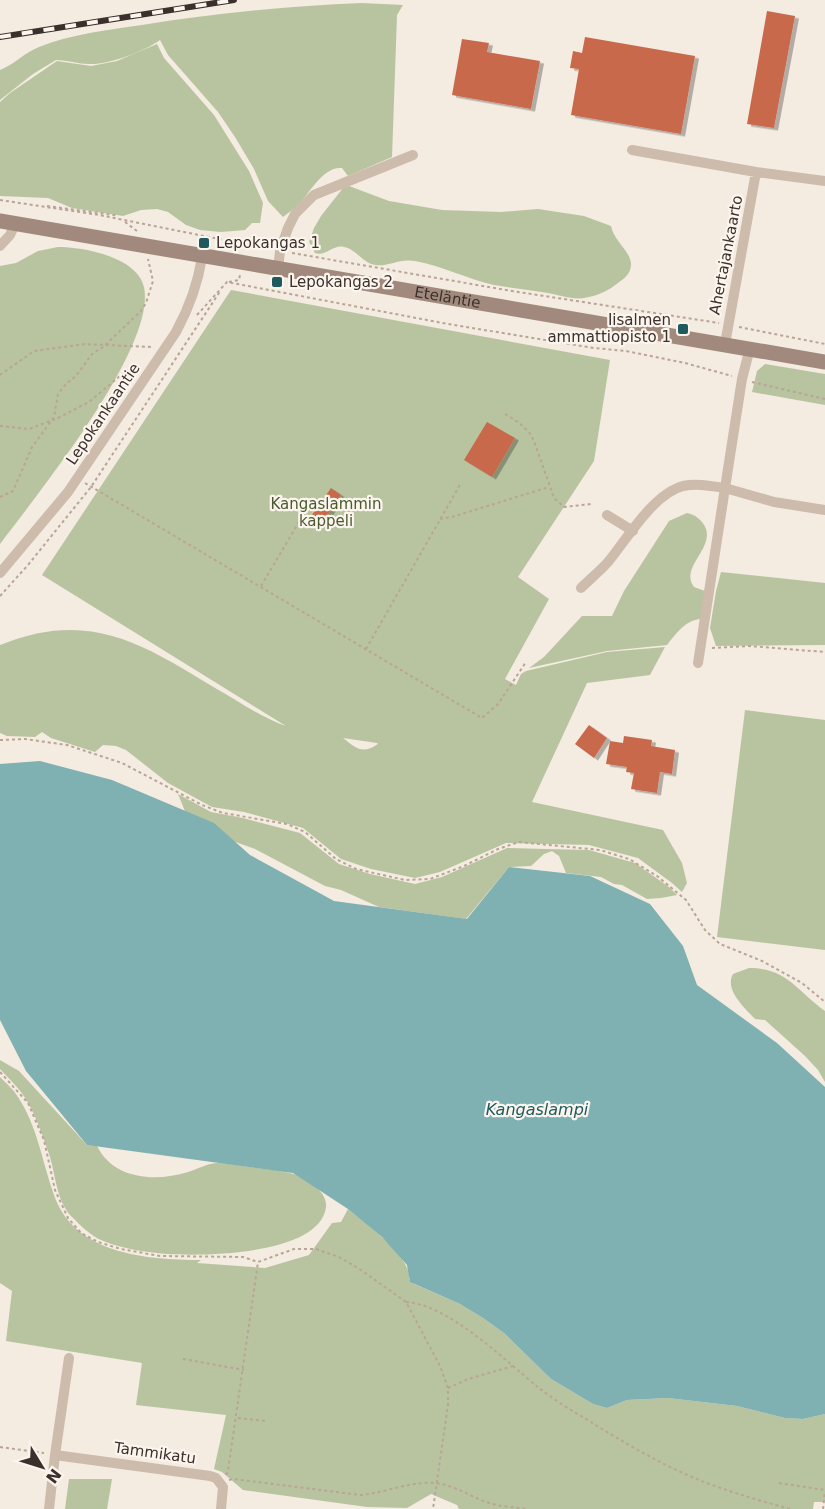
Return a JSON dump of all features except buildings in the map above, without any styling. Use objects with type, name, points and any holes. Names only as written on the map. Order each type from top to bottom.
[{"type":"street","points":[[632,150],[756,172],[825,181]]},
{"type":"street","points":[[278,270],[280,251],[295,214],[314,195],[413,155]]},
{"type":"street","name":"Ahertajankaarto","points":[[725,344],[756,172]]},
{"type":"street","points":[[0,246],[10,235],[8,222]]},
{"type":"street","name":"Eteläntie","points":[[8,222],[201,257],[825,362]]},
{"type":"street","name":"Lepokankaantie","points":[[0,573],[77,479],[176,332],[189,307],[201,257]]},
{"type":"street","points":[[698,663],[742,379],[750,348]]},
{"type":"street","points":[[581,588],[606,564],[651,507],[683,486],[725,488],[774,502],[825,510]]},
{"type":"street","points":[[607,514],[633,531]]},
{"type":"street","points":[[49,1509],[69,1358]]},
{"type":"street","name":"Tammikatu","points":[[55,1455],[210,1476],[221,1483]]},
{"type":"street","points":[[221,1483],[223,1487],[221,1509]]},
{"type":"path","points":[[0,199],[280,251],[728,325],[825,344]]},
{"type":"path","points":[[0,497],[13,491],[32,447],[54,417],[58,394],[76,376],[92,354],[105,345],[141,311],[152,288],[153,281],[143,246],[134,227],[121,220]]},
{"type":"path","points":[[196,316],[227,282],[239,280],[242,263]]},
{"type":"path","points":[[227,282],[459,326],[626,351],[685,363],[825,399]]},
{"type":"path","points":[[0,596],[91,487],[227,282]]},
{"type":"path","points":[[0,375],[34,351],[85,344],[151,347]]},
{"type":"path","points":[[0,426],[29,429],[51,420],[89,402],[127,370],[145,378]]},
{"type":"path","points":[[504,414],[529,432],[554,498],[564,507],[591,504]]},
{"type":"path","points":[[77,479],[482,718],[498,704],[526,662]]},
{"type":"path","points":[[366,649],[461,483]]},
{"type":"path","points":[[440,519],[549,487]]},
{"type":"path","points":[[260,587],[312,501]]},
{"type":"path","points":[[700,649],[749,646],[825,652]]},
{"type":"path","points":[[0,740],[25,739],[67,745],[122,763],[202,805],[224,813],[287,824],[305,832],[336,859],[356,869],[405,880],[430,879],[519,842],[600,850],[629,859],[657,876],[686,900],[705,930],[720,944],[772,966],[802,983],[825,1002]]},
{"type":"path","points":[[0,1072],[28,1103],[44,1140],[55,1190],[68,1218],[81,1233],[98,1242],[121,1249],[160,1256],[243,1257],[258,1262],[294,1249],[316,1249],[339,1257],[406,1302],[418,1304],[442,1315],[472,1334],[542,1390],[580,1416],[651,1457],[685,1474],[732,1492],[790,1509]]},
{"type":"path","points":[[221,1483],[228,1470],[237,1418],[258,1262]]},
{"type":"path","points":[[406,1302],[440,1365],[448,1388],[448,1405],[433,1509]]},
{"type":"path","points":[[183,1359],[244,1370]]},
{"type":"path","points":[[448,1388],[468,1379],[513,1366]]},
{"type":"path","points":[[237,1418],[267,1421]]},
{"type":"path","points":[[0,1447],[55,1455]]},
{"type":"path","points":[[221,1483],[233,1479],[360,1495],[427,1483],[447,1486],[492,1504],[525,1509]]},
{"type":"path","points":[[779,1483],[825,1491],[822,1509]]},
{"type":"green space","points":[[362,3],[403,5],[397,15],[392,157],[348,176],[342,168],[329,171],[317,181],[298,205],[283,217],[268,201],[254,169],[218,112],[168,55],[160,40],[136,53],[97,64],[56,60],[33,74],[0,100],[0,70],[34,49],[64,39],[103,31],[224,14]]},
{"type":"green space","points":[[157,44],[164,58],[214,115],[249,171],[263,203],[260,223],[252,223],[245,230],[221,232],[200,230],[186,225],[168,212],[157,209],[141,210],[123,216],[72,208],[48,198],[0,196],[0,102],[57,61],[91,66],[117,61]]},
{"type":"green space","points":[[349,186],[389,201],[442,210],[501,212],[538,209],[584,216],[611,226],[630,259],[630,270],[623,279],[606,291],[589,297],[575,298],[494,285],[415,261],[371,264],[344,247],[315,253],[309,242],[314,228],[343,188]]},
{"type":"green space","points":[[58,247],[95,252],[121,261],[131,268],[144,287],[143,313],[132,346],[91,420],[0,544],[0,266],[16,263],[38,251]]},
{"type":"green space","name":"Kangaslammin kappeli","points":[[231,290],[610,360],[594,461],[518,577],[549,599],[505,679],[516,685],[521,674],[526,671],[607,652],[665,647],[650,675],[587,683],[532,802],[663,830],[682,863],[687,883],[682,892],[638,858],[589,845],[506,843],[440,872],[415,878],[371,869],[341,859],[303,828],[244,812],[212,807],[168,783],[126,750],[116,746],[103,745],[95,752],[51,738],[42,732],[35,737],[7,736],[0,733],[0,645],[35,634],[67,630],[96,632],[123,639],[177,665],[259,714],[286,726],[42,575]],"holes":[[[343,738],[377,743],[363,750]]]},
{"type":"green space","points":[[765,364],[825,374],[825,405],[752,392],[757,371]]},
{"type":"green space","points":[[687,513],[699,519],[706,531],[707,539],[704,547],[691,571],[694,587],[705,591],[701,619],[686,625],[667,645],[607,651],[529,668],[544,657],[582,616],[612,616],[624,591],[669,521]]},
{"type":"green space","points":[[721,572],[825,583],[825,645],[716,646],[710,628]]},
{"type":"green space","points":[[745,710],[825,720],[825,950],[717,937]]},
{"type":"green space","points":[[178,794],[211,812],[300,833],[339,864],[415,884],[442,877],[507,848],[589,850],[635,863],[677,895],[647,899],[622,885],[614,884],[601,877],[566,873],[559,856],[552,851],[544,854],[531,866],[509,867],[466,919],[379,907],[341,890],[325,886],[255,849],[191,826]]},
{"type":"green space","points":[[749,968],[762,969],[782,976],[825,1011],[825,1082],[805,1056],[765,1020],[755,1019],[733,992],[731,980],[733,974]]},
{"type":"green space","points":[[0,1060],[19,1071],[87,1145],[97,1146],[104,1157],[125,1172],[137,1176],[163,1177],[218,1163],[290,1173],[314,1185],[323,1195],[326,1207],[318,1224],[301,1236],[277,1245],[219,1254],[149,1252],[118,1246],[97,1238],[67,1211],[57,1187],[49,1154],[30,1106],[21,1092],[0,1069]]},
{"type":"green space","points":[[0,1077],[25,1108],[53,1192],[63,1213],[76,1229],[94,1241],[135,1255],[265,1268],[309,1255],[332,1223],[341,1222],[348,1209],[396,1251],[408,1270],[409,1279],[414,1284],[460,1304],[483,1318],[504,1333],[551,1379],[593,1404],[607,1408],[627,1400],[668,1398],[737,1406],[785,1418],[803,1419],[825,1414],[825,1502],[814,1502],[813,1509],[459,1509],[457,1505],[431,1494],[407,1508],[367,1507],[243,1490],[222,1472],[214,1469],[226,1415],[136,1405],[142,1363],[6,1341],[12,1291],[0,1283]]},
{"type":"green space","points":[[69,1479],[112,1479],[107,1509],[65,1509]]},
{"type":"water","name":"Kangaslampi","points":[[40,761],[112,780],[214,823],[250,855],[334,901],[467,919],[509,867],[590,876],[650,904],[683,946],[697,985],[777,1043],[825,1087],[825,1414],[803,1419],[785,1418],[737,1406],[668,1398],[627,1400],[607,1408],[593,1404],[551,1379],[504,1333],[483,1318],[460,1304],[410,1282],[407,1265],[382,1237],[348,1209],[293,1173],[87,1145],[26,1071],[0,1020],[0,764]]},
{"type":"railway","points":[[0,37],[234,0]]},
{"type":"place","name":"Lepokangas 1","points":[[204,243]]},
{"type":"place","name":"Lepokangas 2","points":[[277,282]]},
{"type":"place","name":"Iisalmen ammattiopisto 1","points":[[683,329]]}]
